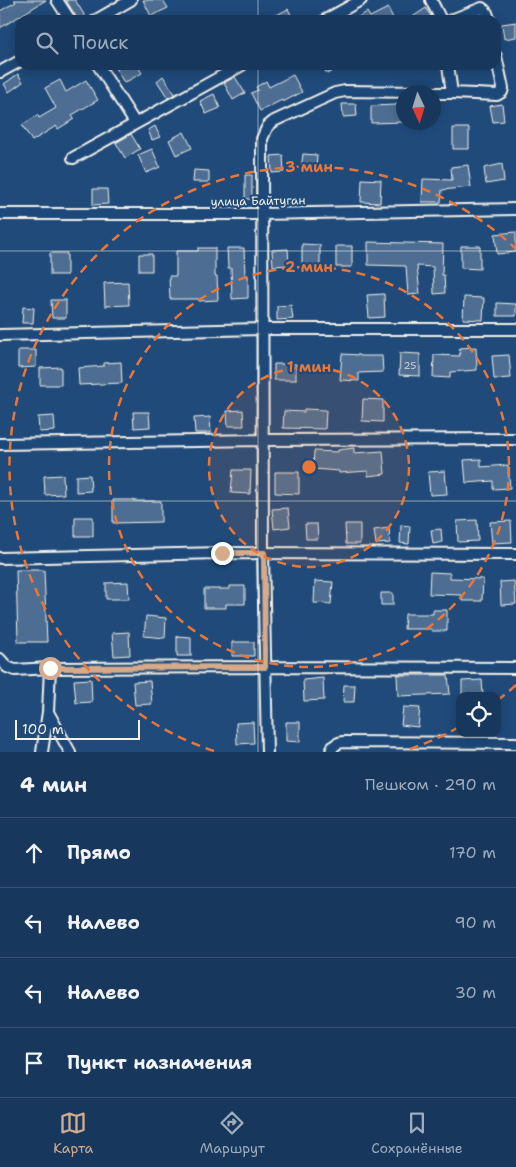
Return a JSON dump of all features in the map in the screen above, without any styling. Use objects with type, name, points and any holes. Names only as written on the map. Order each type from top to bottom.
[{"type":"street","points":[[57,0],[67,15]]},
{"type":"street","points":[[105,15],[131,0]]},
{"type":"street","points":[[334,15],[362,0]]},
{"type":"street","points":[[431,0],[438,15]]},
{"type":"street","points":[[464,15],[482,8],[488,15]]},
{"type":"street","points":[[0,72],[15,64]]},
{"type":"street","points":[[101,70],[135,123]]},
{"type":"street","points":[[73,158],[233,70]]},
{"type":"street","points":[[449,70],[452,93]]},
{"type":"street","points":[[441,93],[497,95],[502,92],[503,88],[499,70]]},
{"type":"street","points":[[267,752],[261,214],[262,139],[268,126],[274,121],[335,93],[345,91],[396,92]]},
{"type":"street","name":"улица Байтуган","points":[[0,214],[261,214],[516,209]]},
{"type":"street","points":[[0,334],[263,329],[516,329]]},
{"type":"street","points":[[0,444],[516,439]]},
{"type":"street","points":[[0,558],[212,553],[516,554]]},
{"type":"street","points":[[0,660],[7,667],[15,670],[50,668],[265,667],[516,668]]},
{"type":"street","points":[[42,752],[48,712],[50,668]]},
{"type":"street","points":[[48,712],[70,752]]},
{"type":"street","points":[[331,752],[337,744],[343,742],[516,743]]},
{"type":"building","points":[[14,0],[46,0],[21,15],[15,15],[15,19],[0,28],[0,11],[16,2]]},
{"type":"building","points":[[66,0],[75,0],[84,15],[75,15]]},
{"type":"building","points":[[143,0],[163,0],[168,8],[150,15]]},
{"type":"building","points":[[388,8],[392,15],[374,15]]},
{"type":"building","points":[[426,8],[430,15],[416,15]]},
{"type":"building","points":[[288,9],[291,15],[277,15]]},
{"type":"building","points":[[516,22],[516,37],[504,39],[502,24]]},
{"type":"building","points":[[117,70],[140,70],[142,73],[124,83]]},
{"type":"building","points":[[325,70],[334,70],[327,74]]},
{"type":"building","points":[[18,74],[23,82],[9,92],[4,84]]},
{"type":"building","points":[[293,75],[302,92],[260,111],[251,93],[258,90],[256,87],[266,81],[269,87]]},
{"type":"building","points":[[163,76],[175,94],[168,98],[157,81]]},
{"type":"building","points":[[235,77],[245,93],[233,100],[224,83]]},
{"type":"building","points":[[60,80],[66,92],[86,80],[98,100],[72,115],[74,119],[58,129],[56,126],[32,141],[22,125],[38,115],[39,118],[56,108],[45,88]]},
{"type":"building","points":[[214,94],[220,108],[206,114],[200,101]]},
{"type":"building","points":[[342,104],[356,104],[357,116],[343,117]]},
{"type":"building","points":[[502,104],[504,121],[493,122],[490,106]]},
{"type":"building","points":[[396,105],[396,122],[371,123],[371,106]]},
{"type":"building","points":[[155,126],[160,137],[152,140],[148,130]]},
{"type":"building","points":[[453,128],[469,128],[469,149],[453,149]]},
{"type":"building","points":[[184,132],[192,148],[176,155],[169,140]]},
{"type":"building","points":[[131,134],[140,149],[125,158],[116,143]]},
{"type":"building","points":[[152,149],[160,167],[146,173],[138,155]]},
{"type":"building","points":[[303,154],[317,155],[316,171],[301,169]]},
{"type":"building","points":[[283,155],[284,172],[272,173],[271,156]]},
{"type":"building","points":[[502,164],[504,181],[486,184],[484,168]]},
{"type":"building","points":[[468,165],[471,187],[442,190],[441,202],[422,202],[423,179],[452,180],[451,167]]},
{"type":"building","points":[[194,170],[209,171],[209,182],[193,182]]},
{"type":"building","points":[[245,175],[252,175],[252,199],[245,199]]},
{"type":"building","points":[[362,179],[381,180],[380,203],[361,202]]},
{"type":"building","points":[[93,189],[107,189],[108,204],[93,205]]},
{"type":"building","points":[[516,232],[516,252],[497,254],[495,234]]},
{"type":"building","points":[[368,242],[443,244],[442,275],[444,275],[445,293],[434,294],[433,267],[417,266],[420,294],[408,295],[406,266],[368,265]]},
{"type":"building","points":[[302,244],[320,245],[320,267],[302,266]]},
{"type":"building","points":[[336,246],[352,246],[352,267],[336,267]]},
{"type":"building","points":[[461,246],[480,246],[480,269],[461,268]]},
{"type":"building","points":[[198,248],[215,248],[215,276],[217,276],[218,300],[170,299],[169,276],[176,276],[176,251],[198,251]]},
{"type":"building","points":[[227,248],[244,248],[245,276],[248,275],[248,298],[232,299],[231,268],[228,268]]},
{"type":"building","points":[[288,249],[289,265],[273,266],[272,250]]},
{"type":"building","points":[[50,253],[67,253],[67,275],[50,275]]},
{"type":"building","points":[[139,254],[152,254],[152,271],[139,271]]},
{"type":"building","points":[[128,282],[129,305],[105,306],[104,283]]},
{"type":"building","points":[[384,294],[385,317],[369,318],[367,295]]},
{"type":"building","points":[[464,297],[484,298],[483,320],[463,319]]},
{"type":"building","points":[[51,300],[66,300],[66,318],[52,318]]},
{"type":"building","points":[[497,303],[516,304],[516,316],[497,316]]},
{"type":"building","points":[[291,305],[293,319],[277,320],[277,306]]},
{"type":"building","points":[[23,307],[34,308],[33,323],[22,323]]},
{"type":"building","points":[[476,347],[477,370],[450,372],[450,378],[433,377],[434,355],[460,356],[459,348]]},
{"type":"building","points":[[18,350],[36,350],[36,367],[18,368]]},
{"type":"building","points":[[400,353],[420,354],[420,376],[399,375]]},
{"type":"building","points":[[342,354],[382,356],[383,372],[359,373],[359,381],[340,380]]},
{"type":"building","points":[[509,355],[511,378],[494,379],[492,356]]},
{"type":"building","points":[[121,362],[122,383],[79,385],[78,368],[104,366],[104,363]]},
{"type":"building","points":[[274,364],[296,364],[296,380],[274,380]]},
{"type":"building","points":[[61,367],[61,385],[40,385],[40,368]]},
{"type":"building","points":[[363,399],[383,400],[383,422],[362,421]]},
{"type":"building","points":[[304,409],[326,410],[325,429],[283,428],[284,411],[304,412]]},
{"type":"building","points":[[243,410],[244,426],[228,426],[227,411]]},
{"type":"building","points":[[133,412],[149,412],[150,427],[134,428]]},
{"type":"building","points":[[54,416],[55,431],[39,432],[38,417]]},
{"type":"building","points":[[210,417],[211,433],[195,433],[194,418]]},
{"type":"building","points":[[354,448],[354,453],[383,451],[385,474],[368,476],[368,471],[339,473],[339,471],[313,469],[314,451],[338,452],[338,450]]},
{"type":"building","points":[[481,459],[481,467],[508,465],[510,488],[493,489],[493,481],[466,483],[464,460]]},
{"type":"building","points":[[233,470],[251,470],[250,494],[231,493]]},
{"type":"building","points":[[445,471],[447,494],[430,495],[428,472]]},
{"type":"building","points":[[275,472],[299,472],[299,494],[275,493]]},
{"type":"building","points":[[63,475],[64,494],[45,495],[44,476]]},
{"type":"building","points":[[90,475],[91,491],[76,492],[76,476]]},
{"type":"building","points":[[113,500],[161,501],[161,522],[113,523]]},
{"type":"building","points":[[288,508],[290,527],[274,529],[272,509]]},
{"type":"building","points":[[75,517],[93,517],[93,536],[75,536]]},
{"type":"building","points":[[477,520],[478,541],[458,542],[457,521]]},
{"type":"building","points":[[511,521],[512,542],[492,543],[490,522]]},
{"type":"building","points":[[305,524],[317,524],[318,539],[306,539]]},
{"type":"building","points":[[345,524],[360,524],[360,544],[346,544]]},
{"type":"building","points":[[401,525],[410,526],[409,544],[400,543]]},
{"type":"building","points":[[389,528],[390,543],[376,544],[374,530]]},
{"type":"building","points":[[441,529],[442,542],[433,544],[431,530]]},
{"type":"building","points":[[16,570],[44,570],[47,642],[18,642]]},
{"type":"building","points":[[430,572],[450,573],[450,578],[483,579],[482,601],[462,601],[462,595],[429,594]]},
{"type":"building","points":[[315,581],[333,582],[331,604],[314,603]]},
{"type":"building","points":[[514,581],[516,604],[501,605],[500,582]]},
{"type":"building","points":[[128,582],[129,599],[106,599],[106,583]]},
{"type":"building","points":[[230,586],[245,586],[245,604],[226,604],[226,608],[204,608],[204,589],[230,589]]},
{"type":"building","points":[[381,593],[393,593],[393,605],[381,605]]},
{"type":"building","points":[[433,610],[447,610],[447,631],[404,629],[405,614],[433,614]]},
{"type":"building","points":[[146,616],[166,618],[165,638],[144,636]]},
{"type":"building","points":[[129,632],[130,655],[114,656],[112,633]]},
{"type":"building","points":[[177,636],[191,637],[191,656],[177,656]]},
{"type":"building","points":[[232,642],[254,642],[254,656],[232,656]]},
{"type":"building","points":[[397,675],[448,675],[450,694],[398,696]]},
{"type":"building","points":[[323,678],[324,700],[304,701],[303,680]]},
{"type":"building","points":[[91,679],[92,702],[76,703],[74,680]]},
{"type":"building","points":[[482,680],[483,692],[462,692],[462,681]]},
{"type":"building","points":[[150,681],[152,704],[135,705],[133,682]]},
{"type":"building","points":[[344,685],[355,685],[354,702],[343,702]]},
{"type":"building","points":[[403,707],[420,708],[418,727],[401,725]]},
{"type":"building","points":[[253,722],[254,743],[237,744],[236,723]]},
{"type":"building","points":[[286,722],[300,722],[300,742],[286,741]]},
{"type":"route","points":[[50,668],[265,667],[264,553],[222,553]]}]
